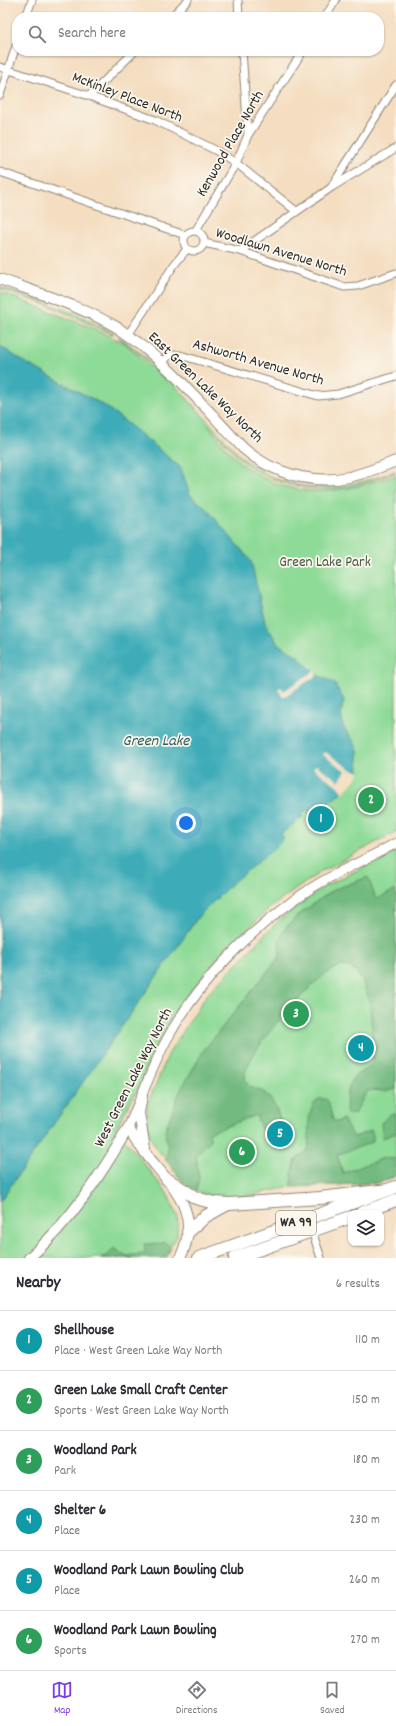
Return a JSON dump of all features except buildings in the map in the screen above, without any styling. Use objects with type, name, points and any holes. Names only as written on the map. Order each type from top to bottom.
[{"type":"highway","points":[[167,1179],[202,1201],[229,1204],[335,1196],[392,1189]]},
{"type":"highway","name":"WA 99","points":[[201,1257],[392,1189]]},
{"type":"highway","points":[[369,1210],[396,1200]]},
{"type":"highway","points":[[188,1232],[206,1216],[229,1204]]},
{"type":"highway","name":"WA 99","points":[[241,1257],[348,1218]]},
{"type":"main road","name":"East Green Lake Way North","points":[[0,279],[71,305],[102,319],[128,335],[161,362],[243,448],[258,460],[274,468],[299,476],[332,479],[357,475],[396,461]]},
{"type":"main road","points":[[142,1096],[140,1119],[146,1155]]},
{"type":"main road","points":[[128,1128],[146,1155],[175,1188],[184,1204],[188,1232],[180,1258]]},
{"type":"main road","name":"West Green Lake Way North","points":[[29,1258],[47,1242],[80,1203],[113,1155],[128,1128]]},
{"type":"street","points":[[28,12],[32,0]]},
{"type":"street","points":[[175,12],[188,0]]},
{"type":"street","points":[[238,0],[239,12]]},
{"type":"street","points":[[328,12],[336,0]]},
{"type":"street","points":[[0,95],[13,56]]},
{"type":"street","points":[[89,96],[130,56]]},
{"type":"street","points":[[242,56],[248,135]]},
{"type":"street","name":"Kenwood Place North","points":[[196,230],[236,163],[248,135],[300,56]]},
{"type":"street","name":"McKinley Place North","points":[[0,67],[89,96],[155,120],[215,150],[236,163],[296,211]]},
{"type":"street","points":[[332,187],[396,85]]},
{"type":"street","points":[[240,251],[332,187],[396,148]]},
{"type":"street","points":[[0,172],[185,235]]},
{"type":"street","points":[[196,230],[203,236],[204,243],[198,250],[191,251],[187,249],[184,244],[185,235],[189,231],[196,230]]},
{"type":"street","name":"Woodlawn Avenue North","points":[[204,243],[240,251],[344,287],[358,286],[396,273]]},
{"type":"street","points":[[128,335],[174,265],[187,249]]},
{"type":"street","name":"Ashworth Avenue North","points":[[161,362],[170,355],[180,355],[318,396],[338,394],[396,376]]},
{"type":"street","name":"West Green Lake Way North","points":[[128,1128],[155,1064],[184,1011],[228,958],[280,910],[310,889],[396,843]]},
{"type":"street","points":[[312,1231],[321,1258]]},
{"type":"green space","points":[[0,287],[74,313],[114,333],[112,334],[50,306],[0,289]]},
{"type":"green space","name":"Green Lake Park","points":[[0,292],[90,327],[124,343],[168,382],[150,363],[118,337],[123,339],[159,368],[239,455],[258,469],[277,479],[296,485],[314,487],[334,486],[354,483],[396,471],[379,478],[337,489],[311,488],[283,483],[259,473],[249,466],[207,425],[241,464],[265,479],[284,486],[302,490],[338,490],[396,475],[396,832],[322,871],[271,907],[227,948],[176,1009],[152,1053],[141,1083],[116,1128],[167,1193],[178,1217],[177,1236],[169,1248],[139,1258],[0,1258],[0,1201],[198,917],[281,834],[303,816],[302,814],[307,810],[312,815],[342,792],[356,746],[343,725],[341,715],[344,700],[334,683],[317,675],[298,656],[278,644],[265,623],[259,595],[222,530],[206,508],[190,495],[181,468],[105,406],[24,362],[0,346]]},
{"type":"green space","points":[[396,851],[396,1176],[377,1183],[292,1187],[240,1197],[215,1197],[199,1192],[183,1182],[150,1137],[147,1105],[169,1053],[206,996],[279,920],[325,886]]},
{"type":"green space","points":[[368,877],[376,899],[396,890],[396,1089],[388,1091],[367,1091],[355,1113],[347,1114],[347,1096],[351,1081],[373,1062],[372,1026],[369,1002],[366,990],[361,980],[351,968],[340,966],[335,968],[325,974],[297,1000],[268,1035],[248,1065],[245,1076],[246,1081],[250,1087],[263,1092],[271,1099],[281,1121],[279,1125],[262,1131],[256,1115],[208,1133],[211,1140],[196,1155],[199,1179],[196,1191],[183,1182],[166,1160],[168,1150],[165,1130],[180,1091],[204,1050],[280,956],[279,942],[284,930],[297,916],[333,890]]},
{"type":"green space","points":[[319,1099],[325,1099],[328,1101],[333,1120],[337,1122],[343,1119],[351,1134],[355,1137],[371,1130],[373,1135],[373,1142],[337,1155],[343,1173],[384,1158],[396,1159],[396,1176],[377,1183],[292,1187],[292,1174],[296,1159],[308,1150],[311,1109]]},
{"type":"green space","points":[[396,1114],[396,1133],[383,1138],[381,1123],[389,1115]]},
{"type":"green space","points":[[166,1243],[171,1248],[166,1258],[98,1258],[107,1256],[114,1248],[125,1256],[145,1252],[144,1244]]},
{"type":"water","name":"Green Lake","points":[[0,346],[24,362],[105,406],[181,468],[190,495],[206,508],[251,561],[265,623],[278,644],[298,656],[317,675],[334,683],[344,700],[341,712],[343,728],[354,741],[358,751],[359,772],[342,792],[312,816],[307,810],[302,814],[303,816],[281,834],[284,838],[275,848],[232,883],[198,917],[0,1201]]},
{"type":"pier","points":[[314,671],[317,675],[283,697],[278,689],[281,687],[284,691]]},
{"type":"pier","points":[[325,752],[349,768],[359,772],[358,776],[343,793],[337,785],[313,768],[316,765],[339,781],[346,771],[323,755]]},
{"type":"place","name":"Green Lake Small Craft Center","points":[[371,800]]},
{"type":"place","name":"Shellhouse","points":[[321,819]]},
{"type":"place","name":"Woodland Park","points":[[296,1014]]},
{"type":"place","name":"Shelter 6","points":[[361,1048]]},
{"type":"place","name":"Woodland Park Lawn Bowling Club","points":[[280,1134]]},
{"type":"place","name":"Woodland Park Lawn Bowling","points":[[242,1152]]}]
